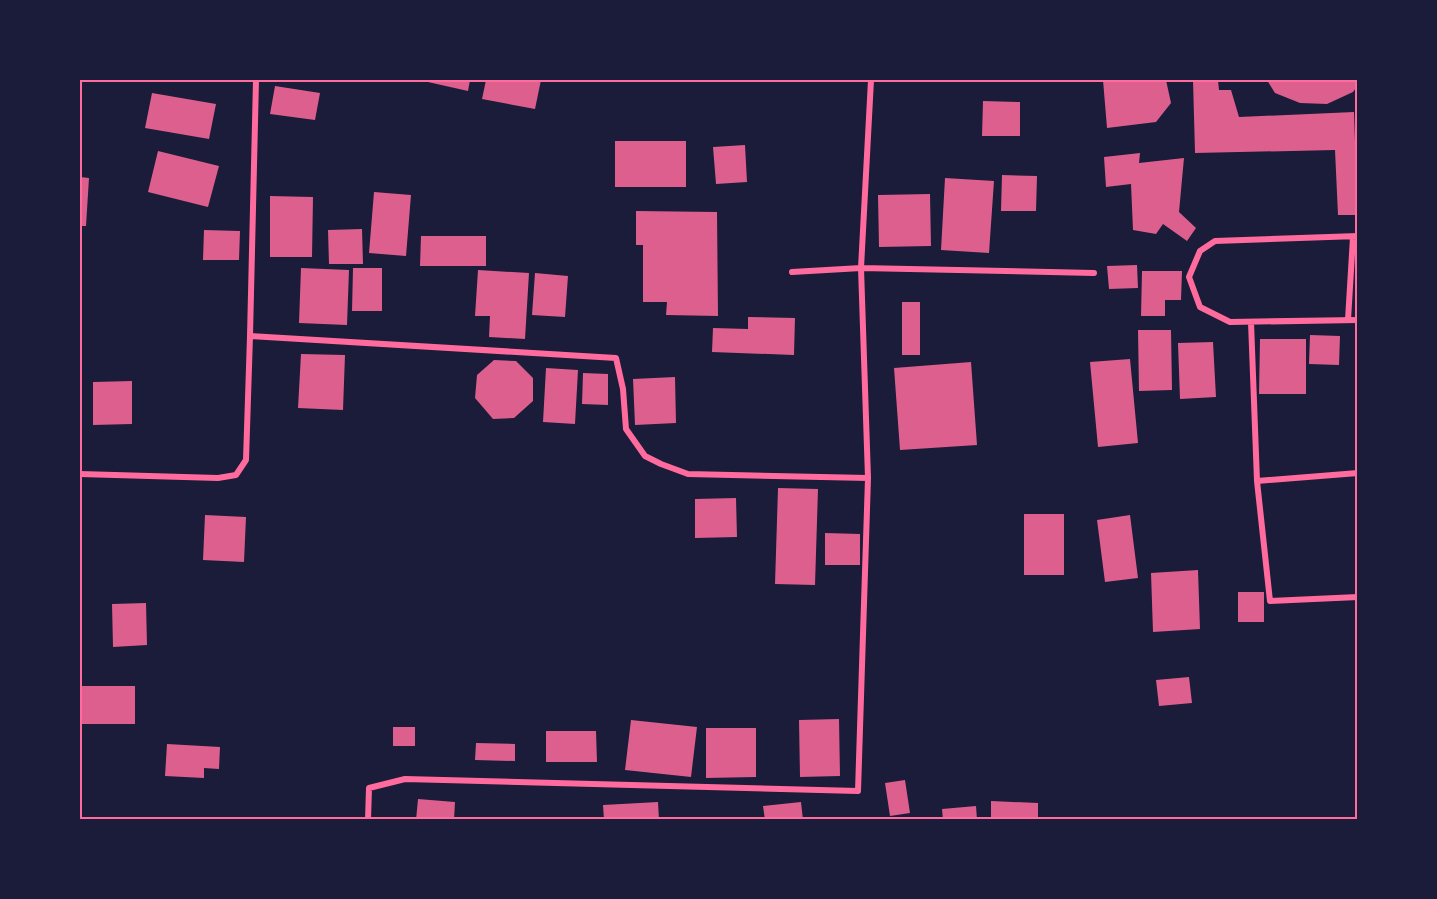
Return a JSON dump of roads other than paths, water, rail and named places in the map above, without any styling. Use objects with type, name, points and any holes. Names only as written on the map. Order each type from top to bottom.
[{"type":"street","points":[[80,474],[218,478],[236,475],[246,460],[256,80]]},
{"type":"street","points":[[368,819],[369,788],[405,779],[858,791],[868,478],[861,268],[871,80]]},
{"type":"street","points":[[1348,320],[1355,236],[1215,241],[1200,251],[1189,277],[1200,307],[1230,322],[1358,320]]},
{"type":"street","points":[[792,272],[861,268],[1094,273]]},
{"type":"street","points":[[1251,322],[1257,481],[1270,601],[1358,597]]},
{"type":"street","points":[[250,336],[616,358],[626,429],[645,456],[661,464],[688,474],[868,478]]},
{"type":"street","points":[[1257,481],[1358,472]]}]
